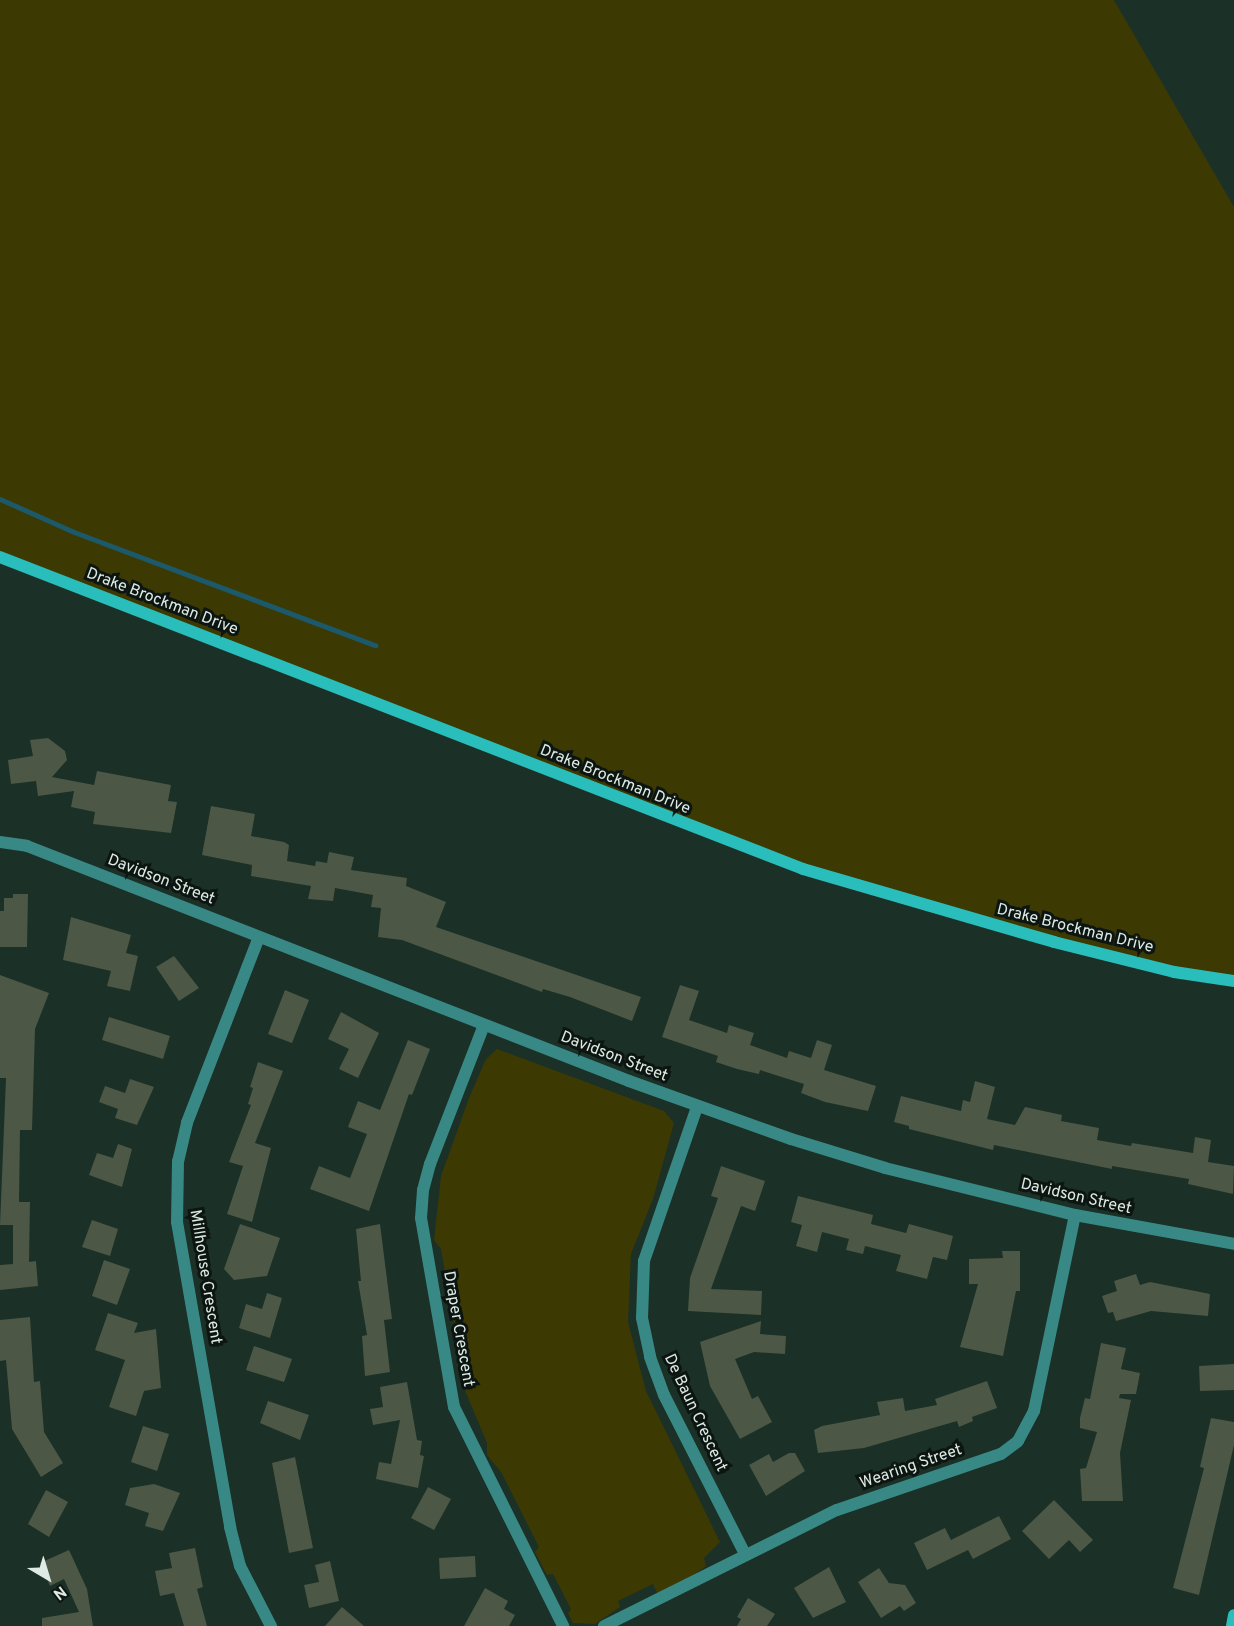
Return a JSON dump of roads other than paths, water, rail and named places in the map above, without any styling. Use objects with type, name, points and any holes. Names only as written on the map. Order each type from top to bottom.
[{"type":"main road","name":"Drake Brockman Drive","points":[[0,557],[803,869],[1065,945],[1174,972],[1234,981]]},
{"type":"main road","points":[[1232,1626],[1234,1615]]},
{"type":"street","name":"Davidson Street","points":[[0,842],[27,846],[697,1107],[885,1168],[1075,1215],[1234,1244]]},
{"type":"street","name":"Millhouse Crescent","points":[[259,937],[187,1123],[178,1161],[177,1222],[230,1527],[240,1566],[271,1626]]},
{"type":"street","name":"Draper Crescent","points":[[484,1025],[430,1164],[423,1190],[421,1218],[454,1407],[563,1626]]},
{"type":"street","name":"De Baun Crescent","points":[[697,1107],[644,1261],[642,1318],[650,1357],[664,1395],[745,1554]]},
{"type":"street","name":"Wearing Street","points":[[604,1626],[745,1554],[848,1506],[1001,1454],[1018,1441],[1034,1411],[1075,1215]]},
{"type":"waterway","points":[[0,499],[74,532],[375,645]]}]
